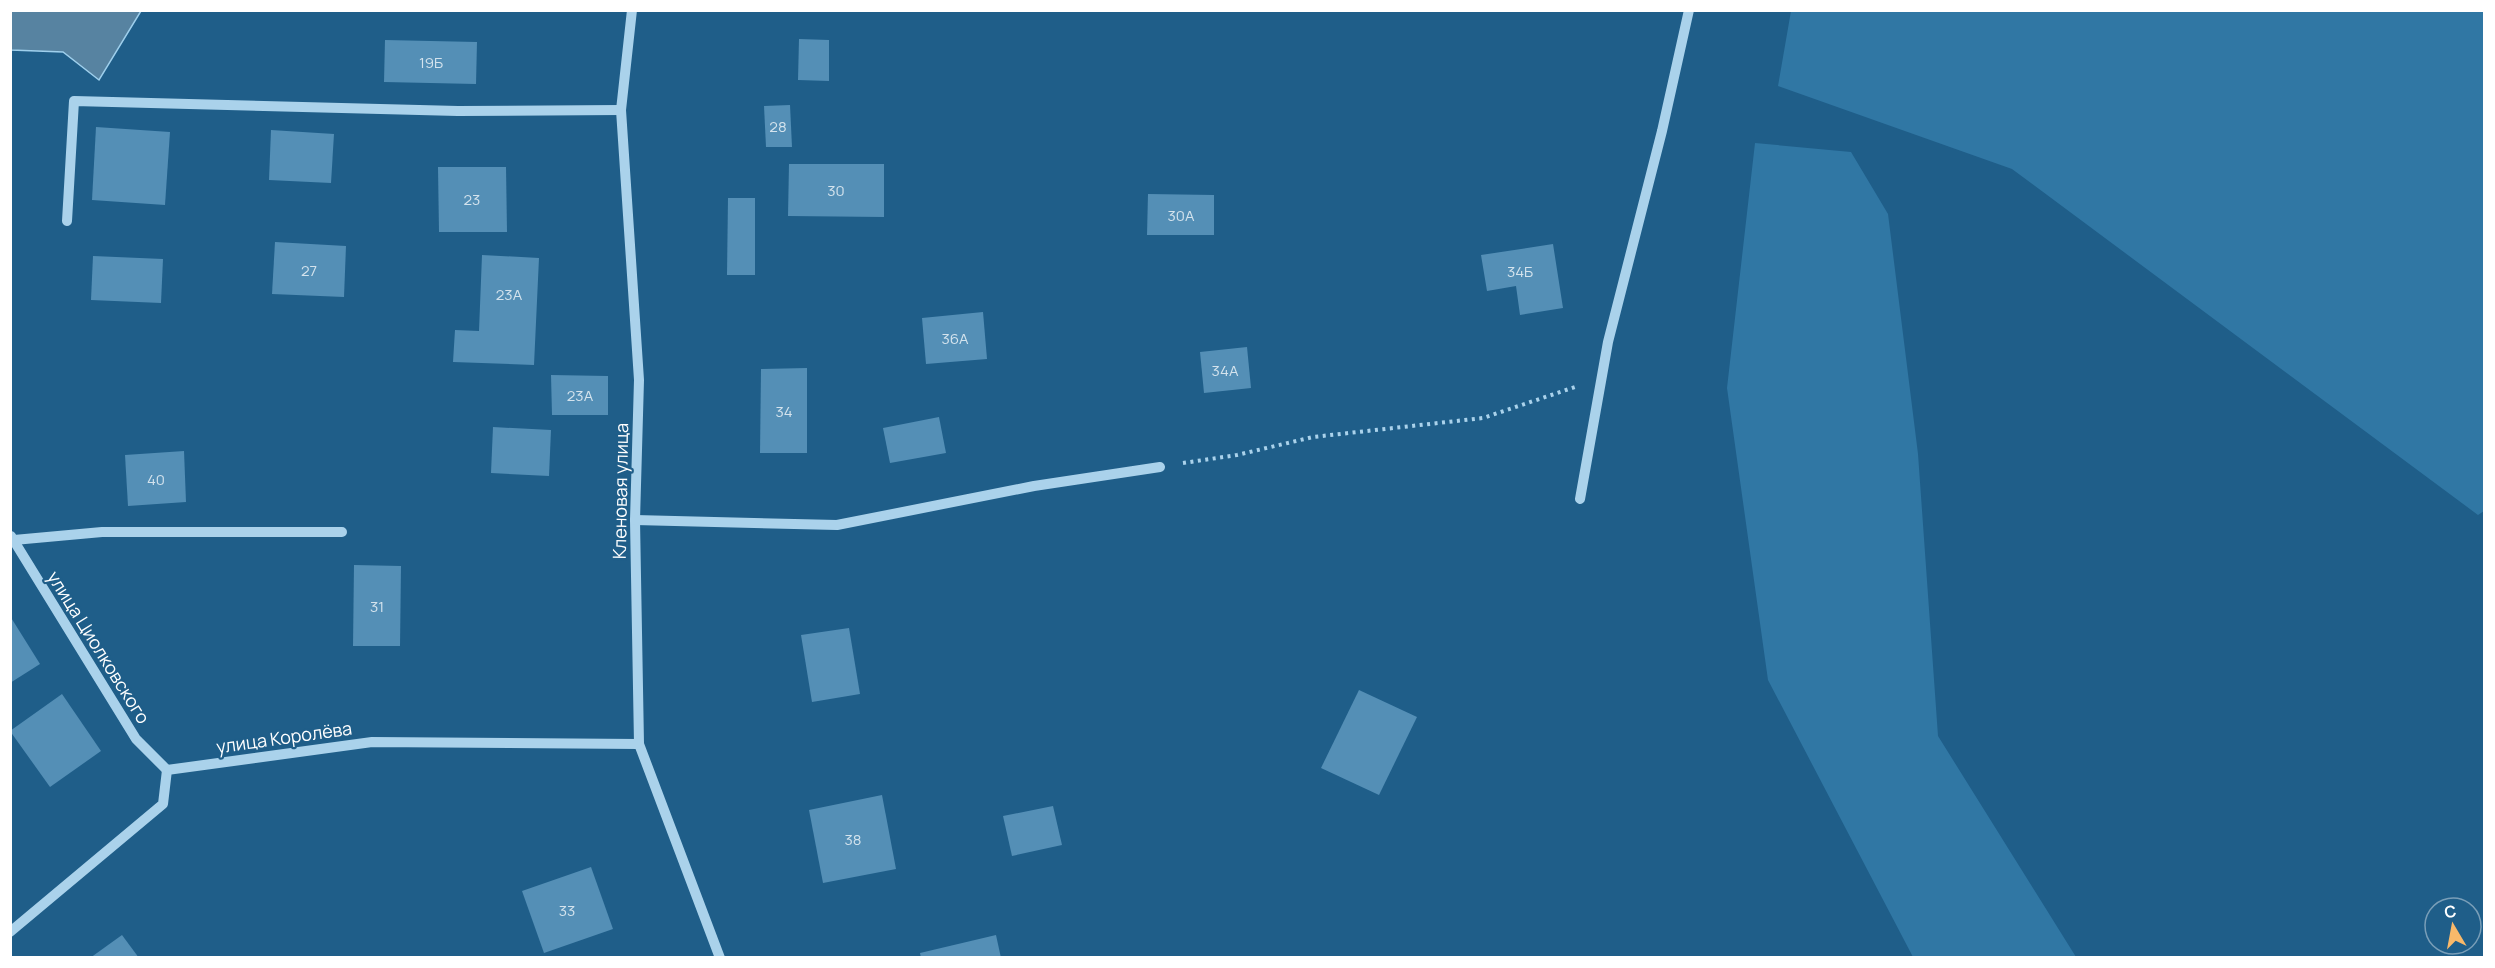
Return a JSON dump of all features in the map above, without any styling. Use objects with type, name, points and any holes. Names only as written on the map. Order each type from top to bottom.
[{"type":"street","name":"Кленовая улица","points":[[632,10],[621,110],[639,380],[635,520],[639,744],[720,957]]},
{"type":"street","points":[[1580,499],[1602,379],[1689,10]]},
{"type":"street","points":[[67,221],[74,101],[458,111],[621,110]]},
{"type":"street","points":[[635,520],[837,525],[1034,486],[1160,467]]},
{"type":"street","points":[[12,538],[102,532],[342,532]]},
{"type":"street","name":"улица Циолковского","points":[[12,538],[136,739],[167,770]]},
{"type":"street","name":"улица Королёва","points":[[167,770],[372,742],[639,744]]},
{"type":"street","points":[[10,932],[163,804],[167,770]]},
{"type":"path","points":[[1160,467],[1237,455],[1313,437],[1483,418],[1602,379]]},
{"type":"shaded area","points":[[10,11],[141,11],[99,80],[63,52],[11,50]]},
{"type":"shaded area","points":[[1791,11],[2484,11],[2484,511],[2478,515],[2012,169],[1778,86]]},
{"type":"shaded area","points":[[1755,143],[1851,152],[1888,214],[1918,454],[1938,736],[2076,957],[1913,957],[1768,680],[1727,388]]},
{"type":"building","points":[[799,39],[829,40],[829,81],[798,80]]},
{"type":"building","points":[[385,40],[477,42],[476,84],[384,82]]},
{"type":"building","points":[[790,105],[792,147],[766,147],[764,106]]},
{"type":"building","points":[[96,127],[170,132],[165,205],[92,200]]},
{"type":"building","points":[[271,130],[334,134],[331,183],[269,180]]},
{"type":"building","points":[[789,164],[884,164],[884,217],[788,216]]},
{"type":"building","points":[[438,167],[506,167],[507,232],[439,232]]},
{"type":"building","points":[[1148,194],[1214,195],[1214,235],[1147,235]]},
{"type":"building","points":[[728,198],[755,198],[755,275],[727,275]]},
{"type":"building","points":[[275,242],[346,246],[344,297],[272,294]]},
{"type":"building","points":[[1553,244],[1563,308],[1520,315],[1516,286],[1487,291],[1481,255]]},
{"type":"building","points":[[482,255],[539,258],[534,365],[453,362],[455,330],[479,331]]},
{"type":"building","points":[[93,256],[163,259],[161,303],[91,300]]},
{"type":"building","points":[[983,312],[987,359],[926,364],[922,318]]},
{"type":"building","points":[[1247,347],[1251,388],[1204,393],[1200,352]]},
{"type":"building","points":[[807,368],[807,453],[760,453],[761,369]]},
{"type":"building","points":[[551,375],[608,376],[608,415],[552,415]]},
{"type":"building","points":[[939,417],[946,453],[890,463],[883,428]]},
{"type":"building","points":[[493,427],[551,430],[549,476],[491,473]]},
{"type":"building","points":[[184,451],[186,502],[128,506],[125,455]]},
{"type":"building","points":[[354,565],[401,566],[400,646],[353,646]]},
{"type":"building","points":[[10,616],[40,664],[10,683]]},
{"type":"building","points":[[849,628],[860,694],[812,702],[801,635]]},
{"type":"building","points":[[1359,690],[1417,717],[1379,795],[1321,768]]},
{"type":"building","points":[[62,694],[101,751],[50,787],[10,731]]},
{"type":"building","points":[[882,795],[896,869],[823,883],[809,810]]},
{"type":"building","points":[[1053,806],[1062,845],[1012,856],[1003,816]]},
{"type":"building","points":[[591,867],[613,929],[544,953],[522,891]]},
{"type":"building","points":[[122,935],[139,958],[90,958]]},
{"type":"building","points":[[996,935],[1001,958],[921,958],[920,953]]}]
